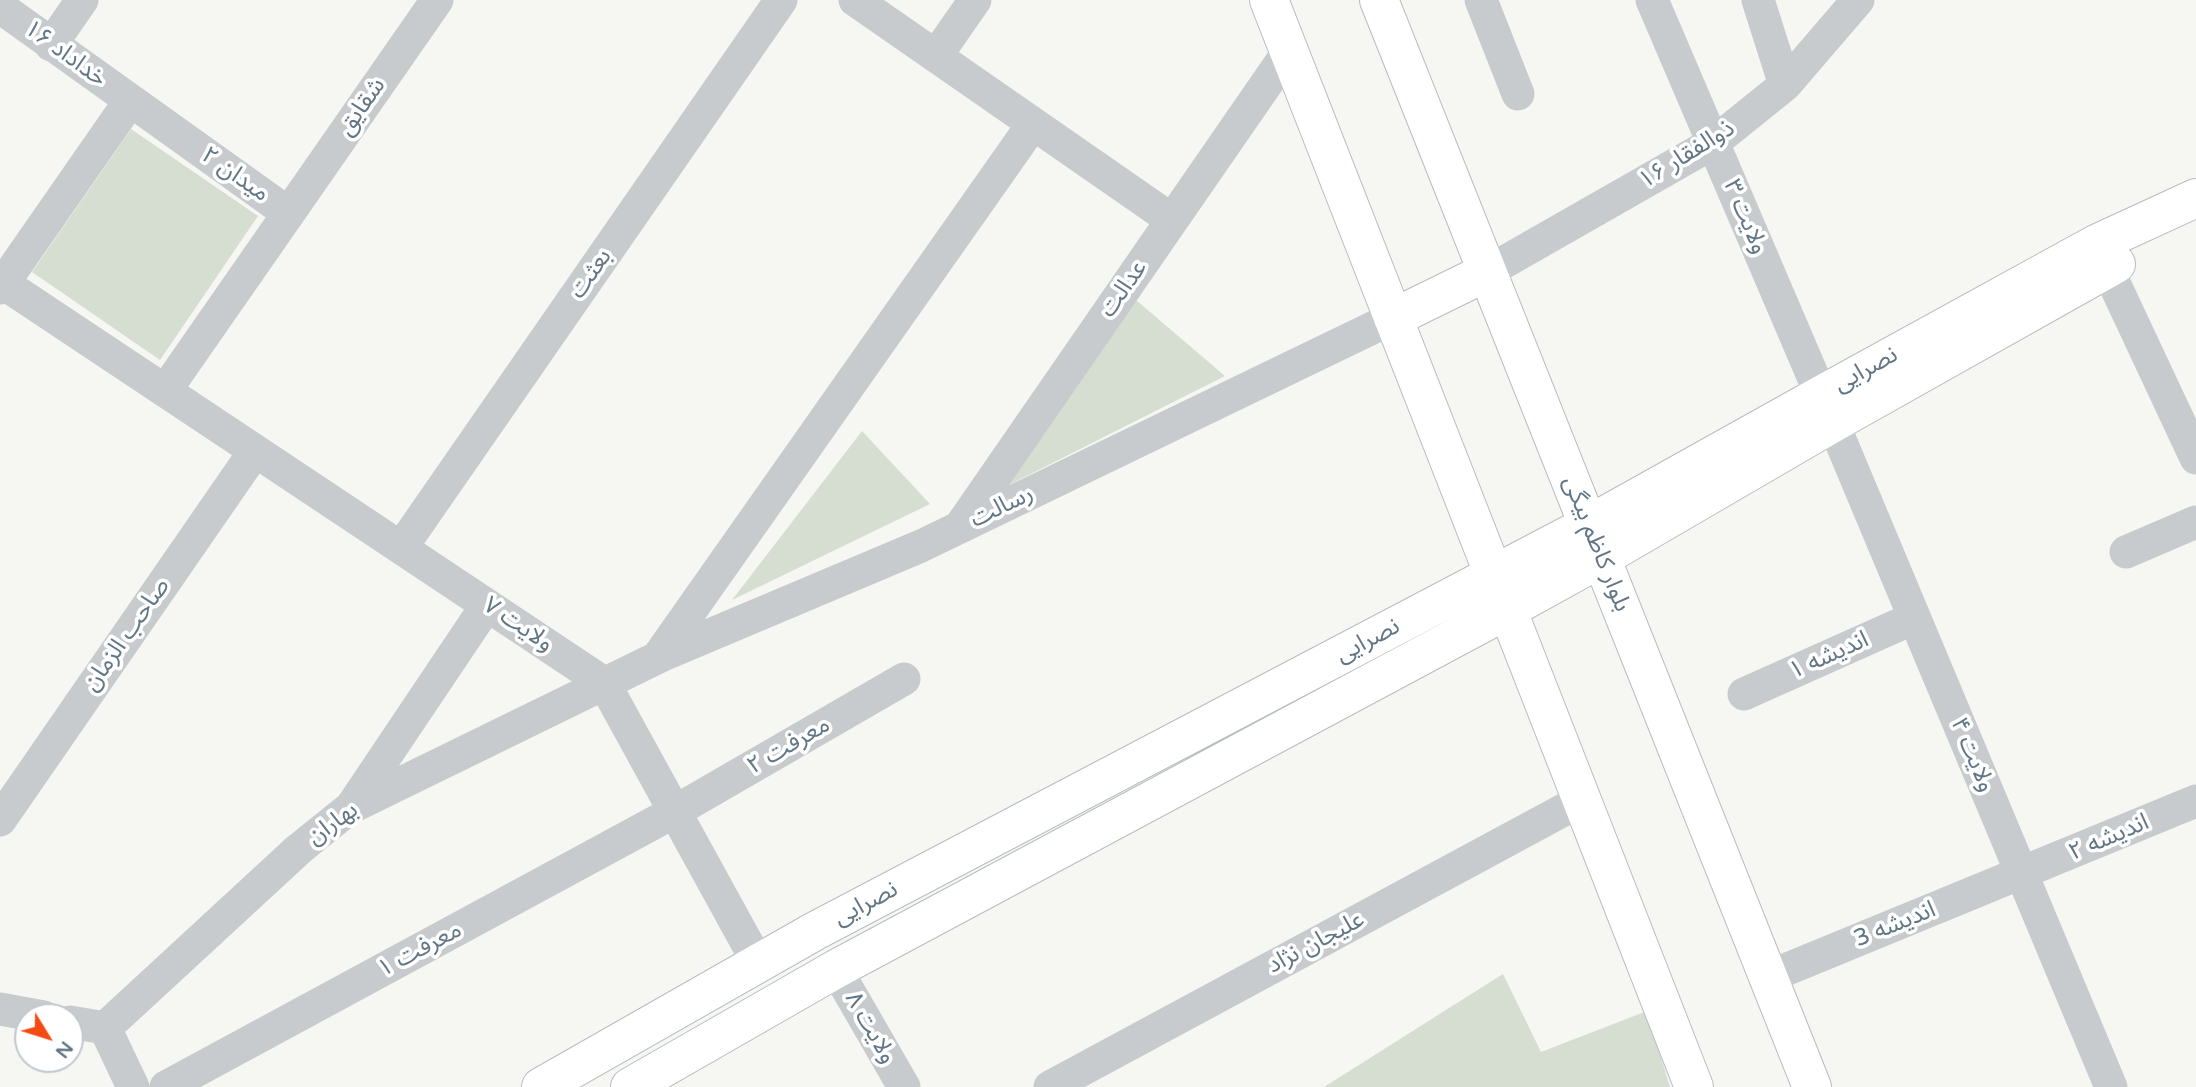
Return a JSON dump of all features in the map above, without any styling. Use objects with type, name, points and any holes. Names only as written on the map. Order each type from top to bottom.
[{"type":"main road","points":[[1269,0],[1694,1087]]},
{"type":"main road","name":"بلوار کاظم بیگی","points":[[1379,0],[1812,1087]]},
{"type":"main road","name":"نصرایی","points":[[541,1087],[758,963],[1501,593],[1827,409],[2096,244],[2196,198]]},
{"type":"main road","points":[[1827,409],[2196,225]]},
{"type":"main road","points":[[1393,318],[1488,272]]},
{"type":"main road","points":[[629,1087],[1501,593]]},
{"type":"street","points":[[51,45],[82,0]]},
{"type":"street","name":"شقایق","points":[[288,213],[436,0]]},
{"type":"street","name":"بعثت","points":[[401,548],[781,0]]},
{"type":"street","points":[[855,0],[1172,220]]},
{"type":"street","points":[[936,56],[975,0]]},
{"type":"street","points":[[1481,0],[1518,94]]},
{"type":"street","name":"ولایت ۳","points":[[1652,0],[1827,409]]},
{"type":"street","points":[[1758,0],[1785,85]]},
{"type":"street","name":"ذوالفقار ۱۶","points":[[1488,272],[1713,144],[1785,85],[1858,0]]},
{"type":"street","name":"خداداد ۱۶","points":[[0,7],[130,101]]},
{"type":"street","name":"عدالت","points":[[959,527],[1289,51]]},
{"type":"street","points":[[130,101],[1,285],[165,391]]},
{"type":"street","name":"میدان ۲","points":[[130,101],[288,213],[165,391]]},
{"type":"street","points":[[657,658],[1033,124]]},
{"type":"street","points":[[2107,268],[2196,458]]},
{"type":"street","name":"رسالت","points":[[604,683],[921,546],[1393,318]]},
{"type":"street","name":"ولایت ۷","points":[[165,391],[604,683],[758,963]]},
{"type":"street","name":"ولایت ۴","points":[[1827,409],[2111,1087]]},
{"type":"street","name":"صاحب الزمان","points":[[0,820],[255,450]]},
{"type":"street","points":[[2126,552],[2196,522]]},
{"type":"street","points":[[351,808],[487,605]]},
{"type":"street","name":"اندیشه ۱","points":[[1744,694],[1914,618]]},
{"type":"street","name":"معرفت ۲","points":[[674,812],[904,680]]},
{"type":"street","name":"بهاران","points":[[105,1028],[299,849],[351,808],[604,683]]},
{"type":"street","name":"علیجان نژاد","points":[[1050,1087],[1582,800]]},
{"type":"street","name":"اندیشه ۲","points":[[2022,874],[2196,801]]},
{"type":"street","name":"معرفت ۱","points":[[166,1087],[674,812]]},
{"type":"street","name":"اندیشه 3","points":[[1768,976],[2022,874]]},
{"type":"street","name":"ولایت ۸","points":[[836,968],[904,1087]]},
{"type":"street","points":[[84,1024],[105,1028],[133,1087]]},
{"type":"shaded area","points":[[131,129],[258,216],[160,360],[32,272]]},
{"type":"shaded area","points":[[1136,300],[1225,376],[985,497]]},
{"type":"shaded area","points":[[862,431],[930,504],[732,600]]},
{"type":"shaded area","points":[[1503,974],[1541,1052],[1647,1011],[1670,1087],[1324,1087]]}]
